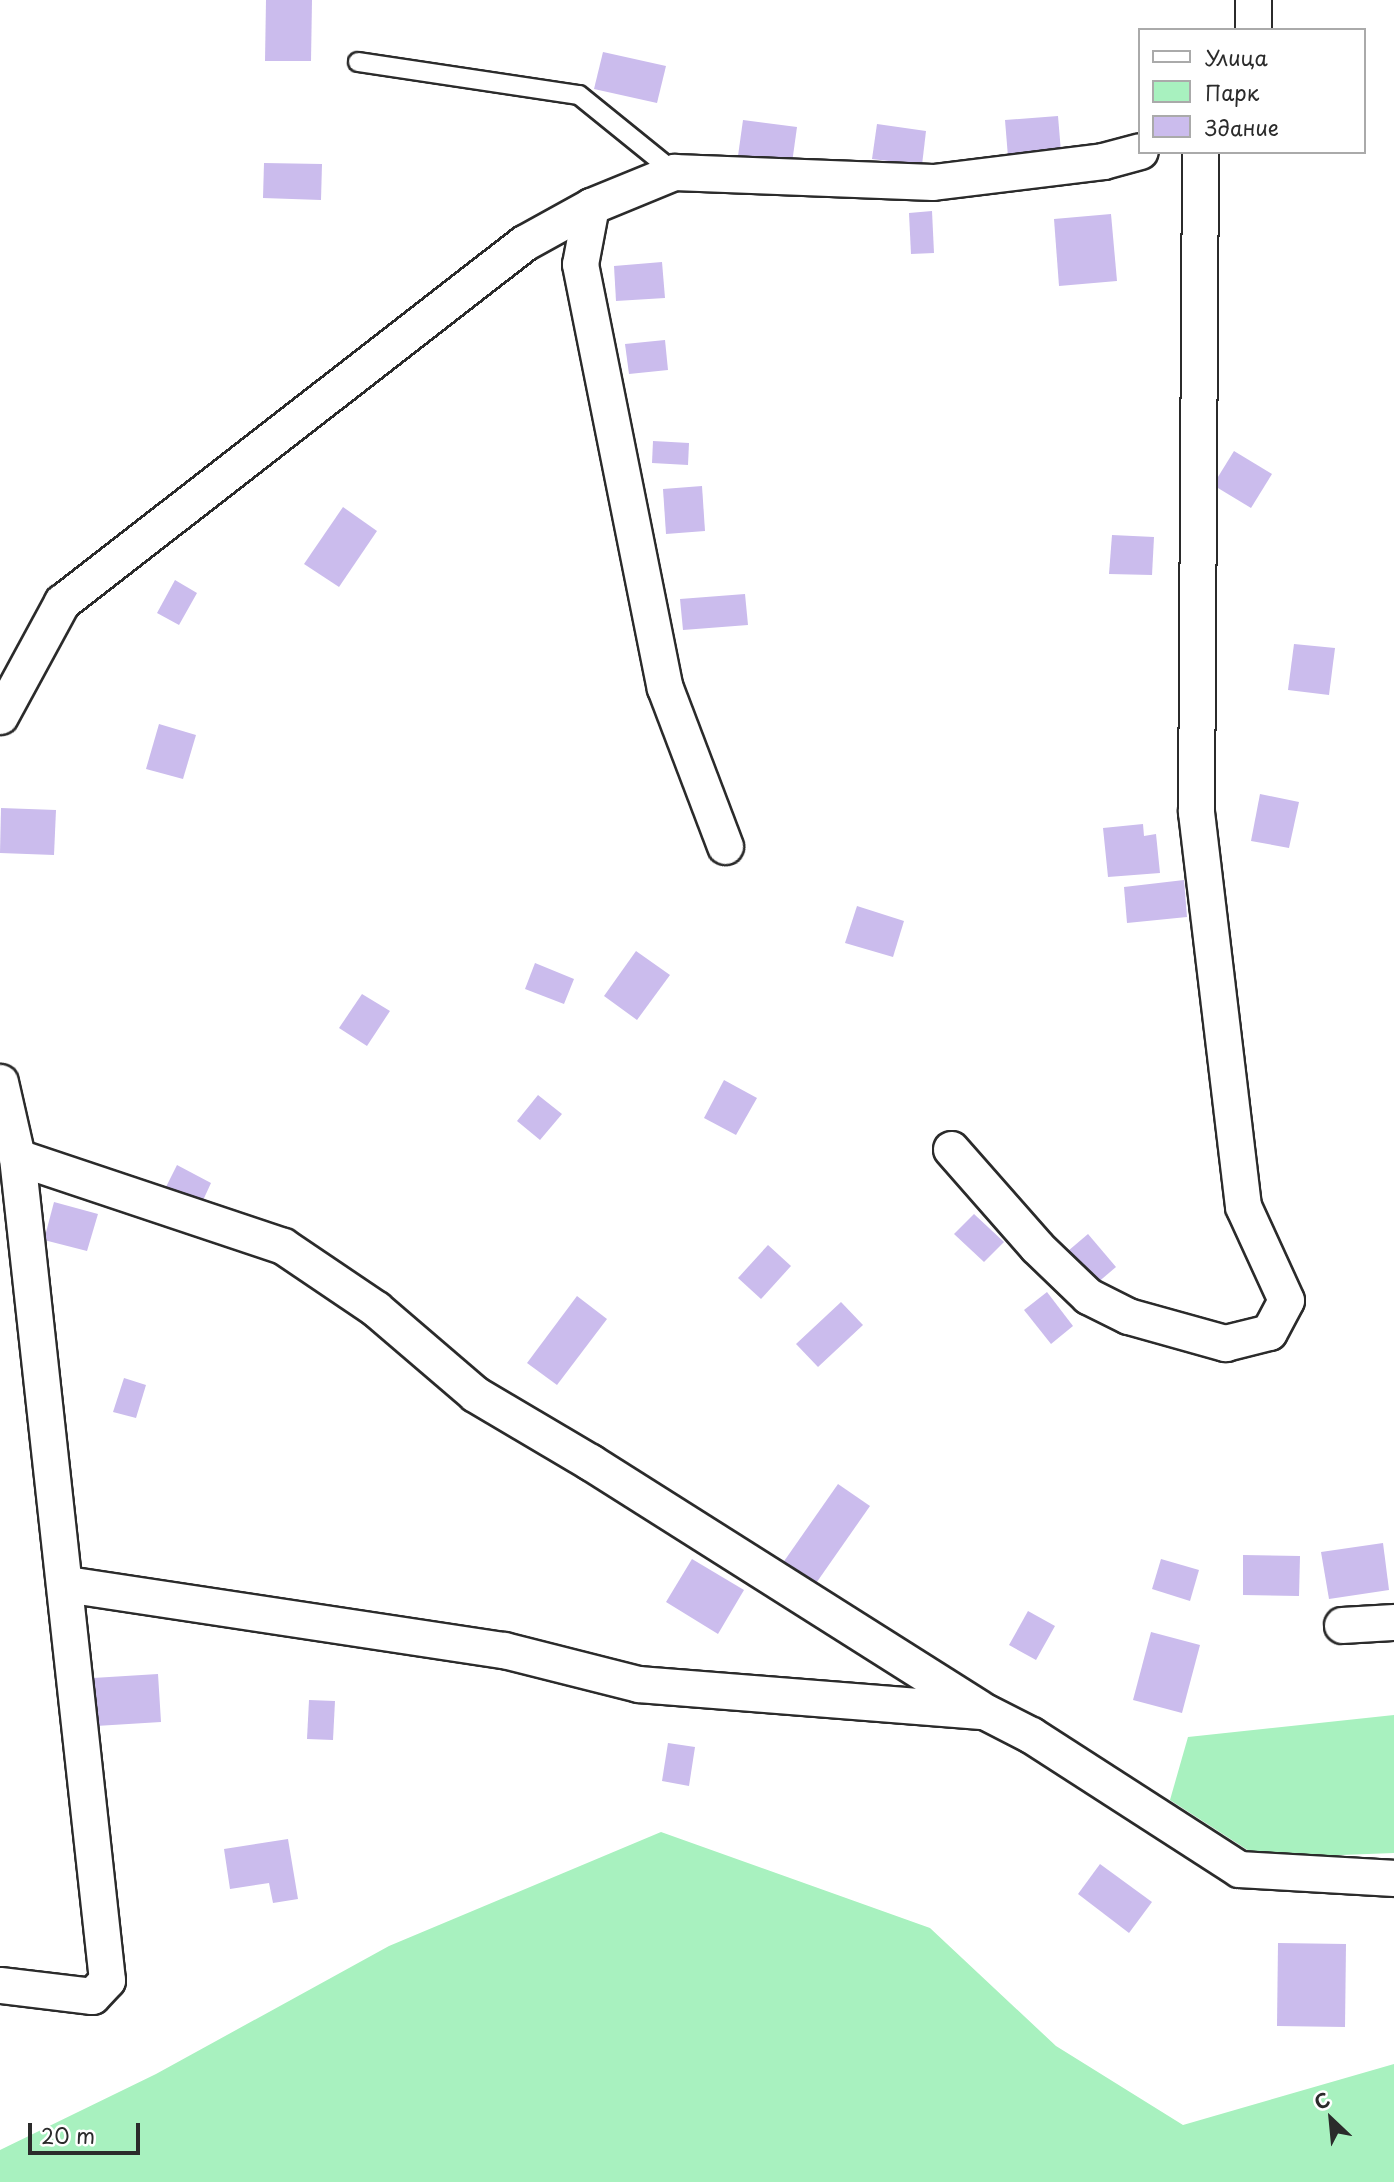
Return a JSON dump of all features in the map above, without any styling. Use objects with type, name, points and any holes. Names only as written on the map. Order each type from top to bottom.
[{"type":"street","points":[[1252,0],[1253,28]]},
{"type":"street","points":[[0,716],[62,601],[524,243],[591,206],[674,172],[933,182],[1102,161],[1138,152]]},
{"type":"street","points":[[951,1149],[1037,1247],[1088,1296],[1128,1315],[1225,1343],[1269,1332],[1286,1300],[1242,1206],[1196,812],[1200,154]]},
{"type":"street","points":[[591,206],[580,264],[665,688],[725,846]]},
{"type":"street","points":[[0,1082],[17,1157],[66,1584],[107,1980],[92,1996],[0,1985]]},
{"type":"street","points":[[17,1157],[283,1246],[376,1309],[475,1394],[590,1462],[984,1711],[1031,1735],[1239,1869],[1394,1878]]},
{"type":"street","points":[[66,1584],[504,1650],[638,1684],[984,1711]]},
{"type":"street","points":[[1342,1625],[1394,1622]]},
{"type":"lane","points":[[358,62],[579,95],[674,172]]},
{"type":"green space","points":[[1394,1715],[1394,1853],[1260,1858],[1170,1800],[1188,1737]]},
{"type":"green space","points":[[661,1832],[930,1928],[1056,2046],[1183,2125],[1394,2064],[1394,2182],[0,2182],[0,2150],[156,2074],[389,1946]]},
{"type":"building","points":[[266,0],[312,0],[311,61],[265,61]]},
{"type":"building","points":[[603,52],[666,66],[657,103],[594,89]]},
{"type":"building","points":[[1058,116],[1061,152],[1008,157],[1005,120]]},
{"type":"building","points":[[743,120],[797,127],[792,163],[738,156]]},
{"type":"building","points":[[877,124],[926,131],[922,165],[872,159]]},
{"type":"building","points":[[264,163],[322,164],[321,200],[263,198]]},
{"type":"building","points":[[932,211],[934,253],[911,254],[909,213]]},
{"type":"building","points":[[1111,214],[1117,281],[1059,286],[1054,219]]},
{"type":"building","points":[[662,262],[665,298],[616,301],[614,266]]},
{"type":"building","points":[[665,340],[668,370],[629,374],[625,344]]},
{"type":"building","points":[[653,441],[689,443],[688,465],[652,463]]},
{"type":"building","points":[[1234,451],[1272,474],[1251,508],[1213,485]]},
{"type":"building","points":[[702,486],[705,531],[666,534],[663,489]]},
{"type":"building","points":[[343,507],[377,531],[339,587],[304,564]]},
{"type":"building","points":[[1112,535],[1154,537],[1152,575],[1109,574]]},
{"type":"building","points":[[175,580],[197,593],[179,625],[157,613]]},
{"type":"building","points":[[745,594],[748,625],[683,630],[680,599]]},
{"type":"building","points":[[1294,644],[1335,648],[1329,695],[1288,690]]},
{"type":"building","points":[[159,724],[196,735],[183,779],[146,769]]},
{"type":"building","points":[[1260,794],[1299,802],[1289,848],[1251,841]]},
{"type":"building","points":[[1,808],[56,810],[54,855],[0,853]]},
{"type":"building","points":[[1143,824],[1144,836],[1156,834],[1160,873],[1108,877],[1103,828]]},
{"type":"building","points":[[1184,880],[1187,917],[1127,923],[1124,887]]},
{"type":"building","points":[[857,906],[904,921],[893,957],[845,943]]},
{"type":"building","points":[[636,951],[670,975],[637,1020],[604,996]]},
{"type":"building","points":[[535,963],[574,979],[564,1004],[525,989]]},
{"type":"building","points":[[362,994],[390,1011],[367,1046],[339,1028]]},
{"type":"building","points":[[724,1080],[757,1098],[736,1135],[704,1118]]},
{"type":"building","points":[[538,1095],[562,1114],[540,1140],[517,1121]]},
{"type":"building","points":[[177,1165],[211,1183],[199,1209],[164,1191]]},
{"type":"building","points":[[54,1202],[98,1214],[87,1251],[44,1240]]},
{"type":"building","points":[[974,1214],[1004,1242],[984,1262],[954,1234]]},
{"type":"building","points":[[1088,1234],[1116,1267],[1096,1284],[1068,1251]]},
{"type":"building","points":[[768,1245],[791,1266],[761,1299],[738,1278]]},
{"type":"building","points":[[1047,1292],[1073,1326],[1051,1344],[1024,1310]]},
{"type":"building","points":[[577,1296],[607,1319],[557,1385],[527,1363]]},
{"type":"building","points":[[841,1302],[863,1325],[818,1367],[796,1344]]},
{"type":"building","points":[[124,1378],[146,1385],[136,1418],[113,1412]]},
{"type":"building","points":[[838,1484],[870,1506],[812,1589],[780,1567]]},
{"type":"building","points":[[1383,1543],[1389,1590],[1329,1599],[1321,1552]]},
{"type":"building","points":[[1243,1555],[1300,1556],[1299,1596],[1243,1595]]},
{"type":"building","points":[[692,1559],[744,1590],[718,1634],[666,1602]]},
{"type":"building","points":[[1161,1559],[1199,1570],[1190,1601],[1152,1589]]},
{"type":"building","points":[[1028,1611],[1055,1626],[1036,1660],[1009,1645]]},
{"type":"building","points":[[1151,1632],[1200,1645],[1182,1713],[1133,1700]]},
{"type":"building","points":[[158,1674],[161,1722],[96,1726],[93,1678]]},
{"type":"building","points":[[309,1700],[335,1701],[333,1740],[307,1739]]},
{"type":"building","points":[[668,1743],[695,1747],[689,1786],[662,1781]]},
{"type":"building","points":[[288,1839],[298,1899],[273,1903],[269,1883],[230,1889],[224,1849]]},
{"type":"building","points":[[1100,1864],[1152,1902],[1129,1933],[1078,1894]]},
{"type":"building","points":[[1278,1943],[1346,1944],[1345,2027],[1277,2026]]}]
